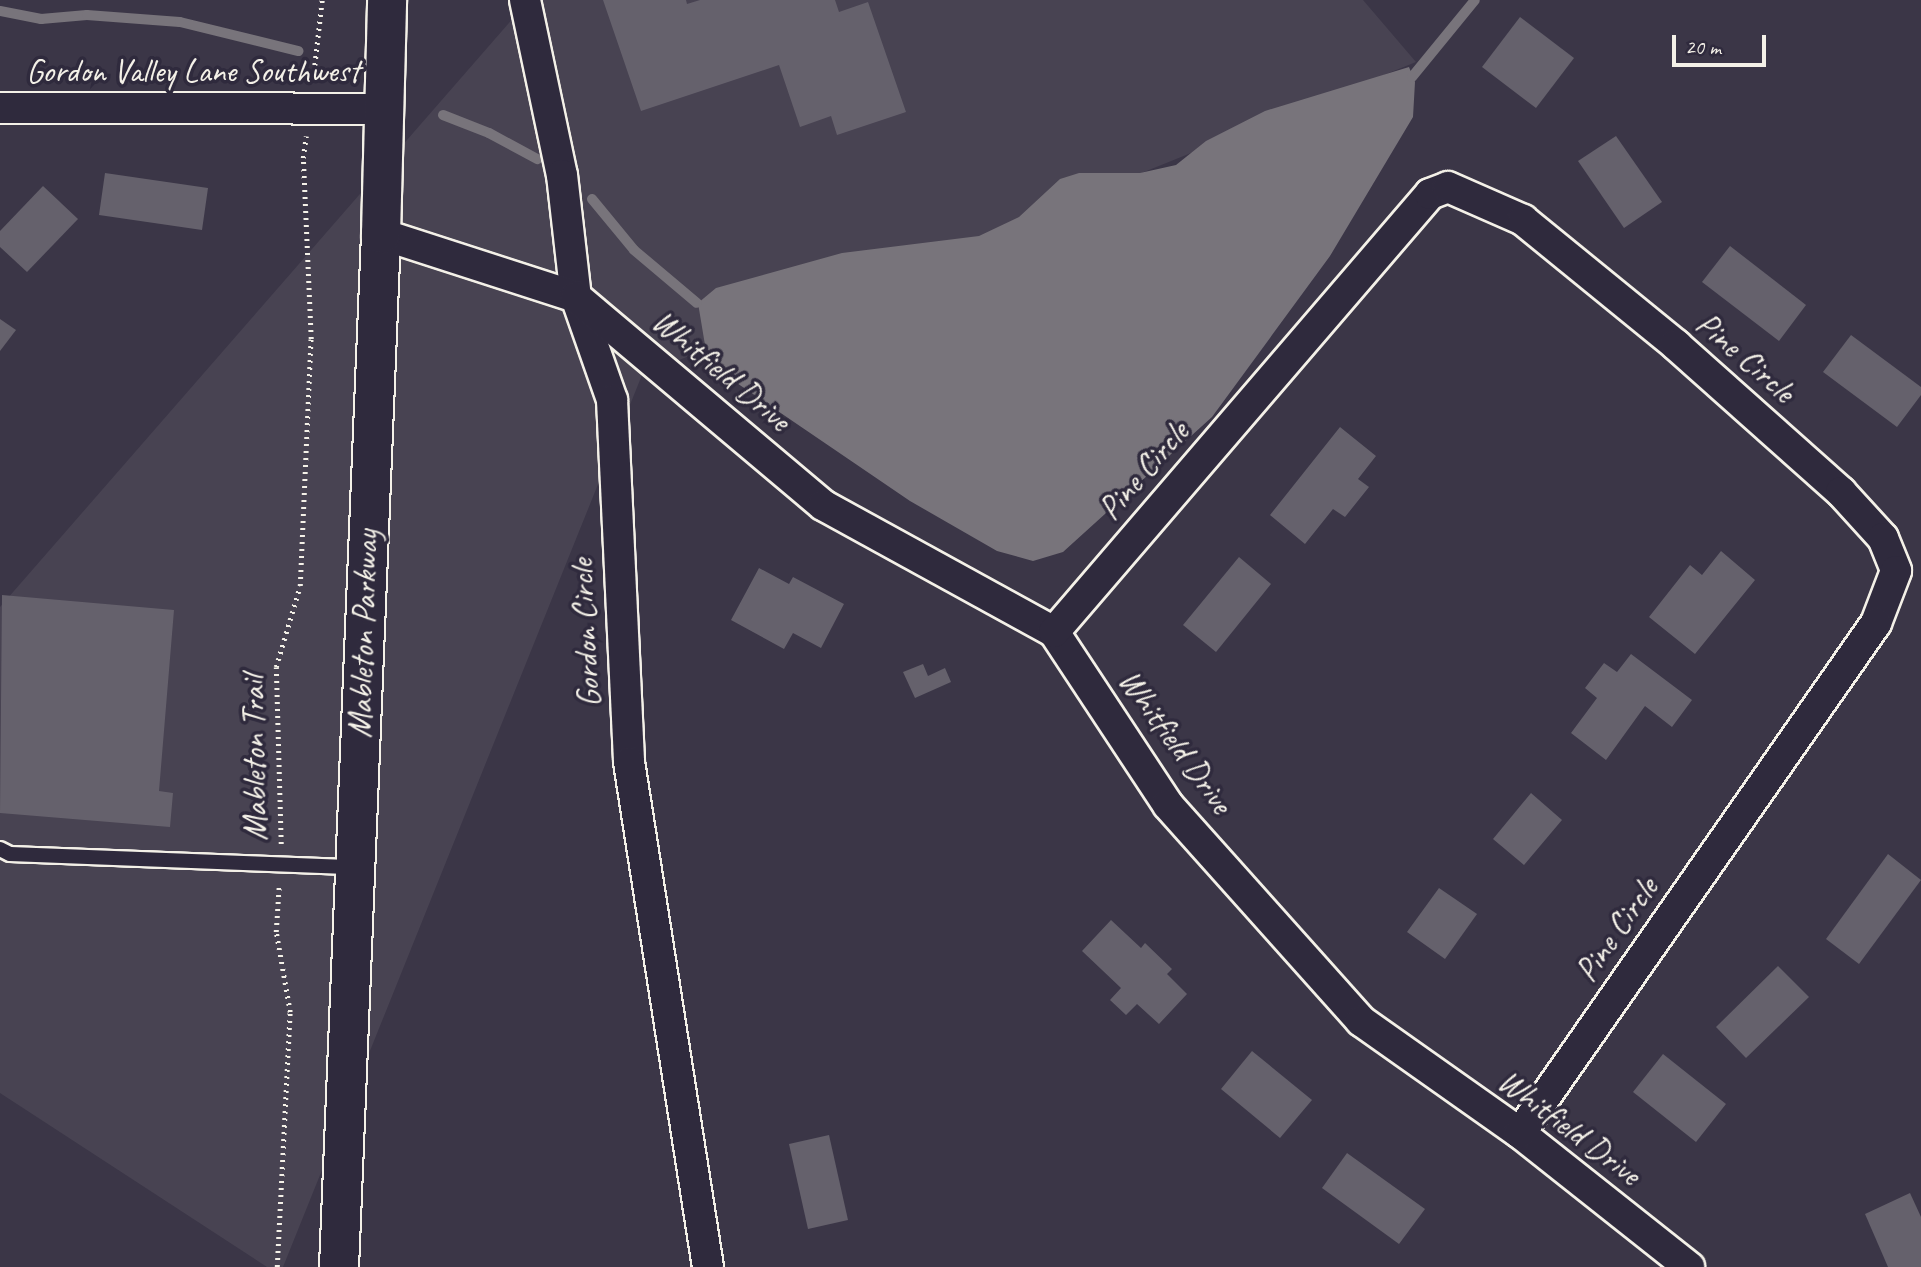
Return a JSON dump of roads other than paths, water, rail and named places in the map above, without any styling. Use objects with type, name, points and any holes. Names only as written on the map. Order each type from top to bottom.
[{"type":"main road","name":"Mableton Parkway","points":[[339,1267],[381,234],[387,0]]},
{"type":"street","name":"Gordon Circle","points":[[525,0],[562,175],[576,297],[612,400],[629,762],[708,1267]]},
{"type":"street","name":"Gordon Valley Lane Southwest","points":[[0,108],[385,109]]},
{"type":"street","name":"Pine Circle","points":[[1054,632],[1430,194],[1448,187],[1523,220],[1676,345],[1841,492],[1883,538],[1896,571],[1875,623],[1520,1133]]},
{"type":"street","points":[[381,234],[576,297]]},
{"type":"street","name":"Whitfield Drive","points":[[576,297],[822,505],[1054,632],[1168,805],[1361,1021],[1520,1133],[1689,1267]]},
{"type":"lane","points":[[0,849],[10,855],[355,867]]},
{"type":"waterway","points":[[1412,77],[1475,0]]},
{"type":"waterway","points":[[0,11],[41,19],[87,15],[180,22],[298,51]]},
{"type":"waterway","points":[[443,115],[489,133],[537,159]]},
{"type":"waterway","points":[[592,199],[634,250],[697,303]]}]
